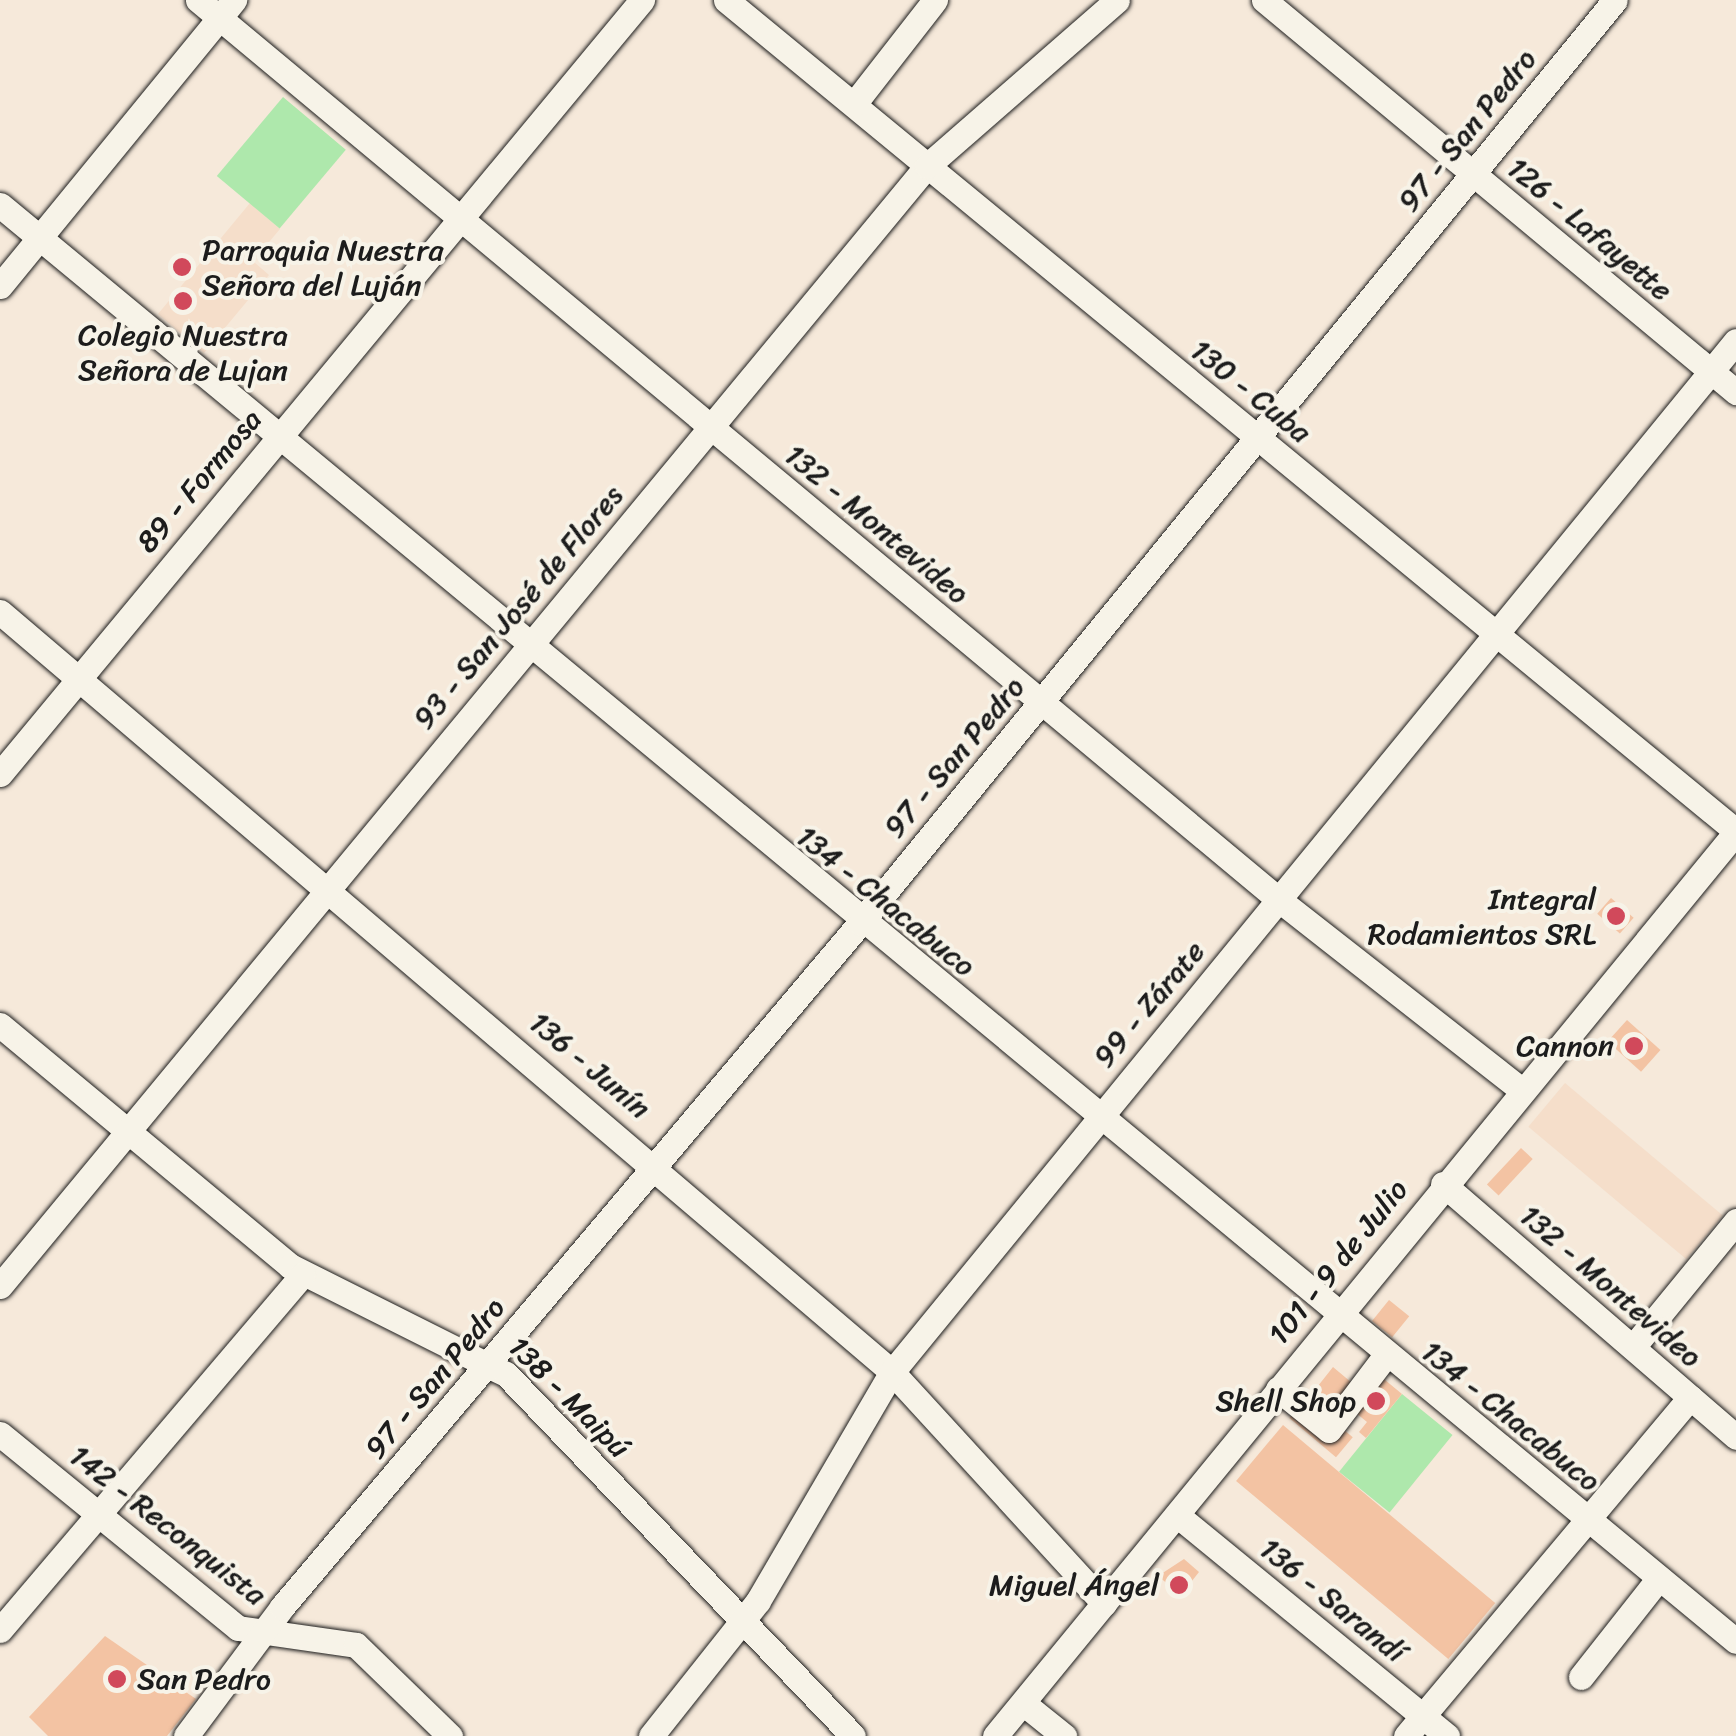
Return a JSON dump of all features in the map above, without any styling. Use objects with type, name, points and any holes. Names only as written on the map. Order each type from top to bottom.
[{"type":"street","name":"132 - Montevideo","points":[[198,0],[227,9],[710,428],[1278,900],[1522,1090]]},
{"type":"street","name":"89 - Formosa","points":[[0,774],[642,0]]},
{"type":"street","name":"130 - Cuba","points":[[726,0],[1736,831]]},
{"type":"street","points":[[854,104],[935,0]]},
{"type":"street","name":"93 - San José de Flores","points":[[0,1286],[127,1127],[927,166],[1117,0]]},
{"type":"street","name":"126 - Lafayette","points":[[1264,0],[1736,392]]},
{"type":"street","name":"97 - San Pedro","points":[[186,1736],[264,1633],[860,923],[1616,0]]},
{"type":"street","points":[[0,286],[227,9]]},
{"type":"street","name":"134 - Chacabuco","points":[[0,205],[526,647],[1736,1641]]},
{"type":"street","name":"99 - Zárate","points":[[651,1736],[742,1624],[892,1372],[1098,1116],[1500,637],[1736,341]]},
{"type":"street","name":"136 - Junín","points":[[0,612],[656,1163],[892,1372],[1104,1603]]},
{"type":"street","name":"101 - 9 de Julio","points":[[995,1736],[1443,1184],[1736,831]]},
{"type":"street","name":"138 - Maipú","points":[[0,1025],[303,1274],[493,1363],[853,1736]]},
{"type":"street","name":"132 - Montevideo","points":[[1443,1184],[1736,1437]]},
{"type":"street","points":[[1632,1347],[1736,1221]]},
{"type":"street","points":[[0,1630],[95,1513],[303,1274]]},
{"type":"street","points":[[1278,1389],[1329,1430],[1386,1356]]},
{"type":"street","points":[[1414,1726],[1690,1397]]},
{"type":"street","name":"142 - Reconquista","points":[[0,1434],[238,1628],[337,1638],[367,1652],[450,1736]]},
{"type":"street","name":"136 - Sarandí","points":[[1177,1515],[1414,1726],[1447,1736]]},
{"type":"street","points":[[1581,1677],[1659,1578]]},
{"type":"street","points":[[1023,1703],[1064,1736]]},
{"type":"shaded area","points":[[250,203],[280,229],[253,261],[269,275],[204,353],[158,314]]},
{"type":"shaded area","points":[[1565,1083],[1723,1215],[1686,1259],[1528,1127]]},
{"type":"green space","points":[[283,97],[346,150],[280,229],[217,176]]},
{"type":"green space","points":[[1402,1394],[1453,1435],[1390,1513],[1339,1472]]},
{"type":"building","name":"Integral Rodamientos SRL","points":[[1611,898],[1634,918],[1620,934],[1597,914]]},
{"type":"building","name":"Cannon","points":[[1627,1020],[1660,1050],[1641,1072],[1608,1042]]},
{"type":"building","points":[[1521,1148],[1533,1159],[1499,1195],[1487,1185]]},
{"type":"building","points":[[1389,1300],[1409,1316],[1392,1337],[1372,1321]]},
{"type":"building","points":[[1333,1367],[1364,1393],[1379,1375],[1402,1394],[1366,1438],[1359,1432],[1367,1422],[1356,1413],[1350,1421],[1314,1391]]},
{"type":"building","points":[[1306,1398],[1353,1437],[1336,1457],[1289,1418]]},
{"type":"building","points":[[1283,1425],[1495,1603],[1448,1659],[1236,1481]]},
{"type":"building","name":"Miguel Ángel","points":[[1184,1559],[1199,1572],[1181,1595],[1158,1576]]},
{"type":"building","name":"San Pedro","points":[[105,1636],[196,1699],[167,1736],[48,1736],[29,1717]]},
{"type":"place","name":"Parroquia Nuestra Señora del Luján","points":[[182,267]]},
{"type":"place","name":"Colegio Nuestra Señora de Lujan","points":[[183,301]]},
{"type":"place","name":"Integral Rodamientos SRL","points":[[1616,916]]},
{"type":"place","name":"Cannon","points":[[1634,1046]]},
{"type":"place","name":"Shell Shop","points":[[1376,1401]]},
{"type":"place","name":"Miguel Ángel","points":[[1179,1585]]},
{"type":"place","name":"San Pedro","points":[[117,1679]]}]
